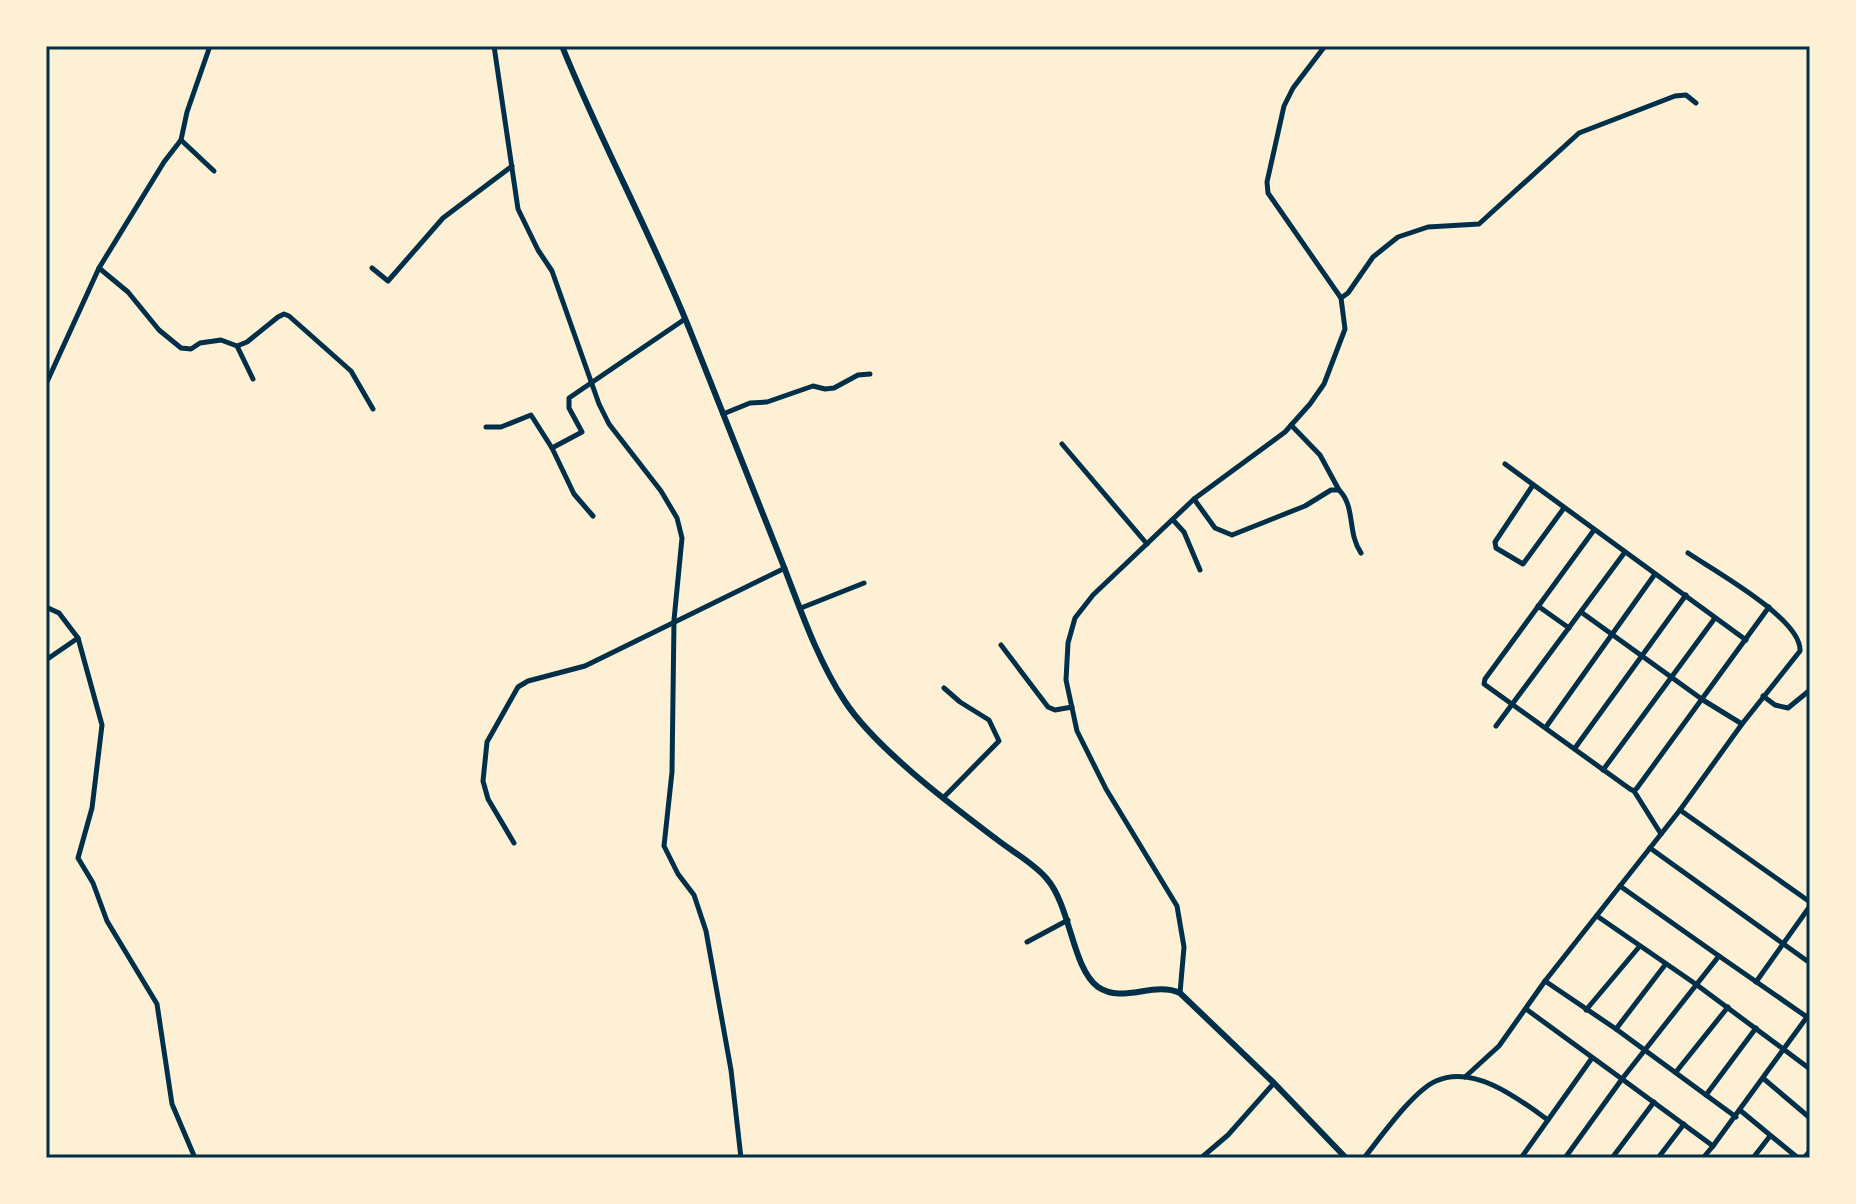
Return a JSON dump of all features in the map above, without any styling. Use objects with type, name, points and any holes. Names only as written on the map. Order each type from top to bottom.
[{"type":"street","points":[[46,384],[99,268],[164,162],[181,140],[187,112],[210,46]]},
{"type":"street","points":[[494,46],[518,209],[552,271],[599,404],[609,424],[661,491],[677,518],[682,538],[674,620],[672,772],[664,846],[678,874],[694,895],[706,931],[731,1070],[741,1158]]},
{"type":"street","points":[[562,46],[586,107],[665,269],[801,608],[844,701],[875,736],[1046,877],[1060,898],[1082,962],[1096,985],[1108,993],[1160,988],[1180,993],[1274,1083],[1346,1158]]},
{"type":"street","points":[[1180,993],[1184,947],[1177,906],[1106,789],[1077,731],[1066,680],[1068,643],[1075,618],[1093,595],[1194,499],[1247,462],[1291,425],[1324,384],[1345,329],[1341,298],[1267,188],[1284,106],[1293,88],[1325,46]]},
{"type":"street","points":[[1341,298],[1383,247],[1415,229],[1479,224],[1526,178],[1584,130],[1675,96],[1686,95],[1696,103]]},
{"type":"street","points":[[181,140],[214,171]]},
{"type":"street","points":[[372,268],[388,281],[443,218],[512,166]]},
{"type":"street","points":[[99,268],[128,292],[159,330],[181,348],[191,349],[200,343],[221,340],[237,346],[247,342],[278,317],[284,314],[289,316],[351,371],[373,409]]},
{"type":"street","points":[[552,448],[582,432],[568,402],[572,395],[685,319]]},
{"type":"street","points":[[237,346],[253,379]]},
{"type":"street","points":[[723,414],[750,403],[767,402],[813,386],[834,388],[858,375],[870,374]]},
{"type":"street","points":[[486,427],[501,427],[531,415],[552,448],[574,494],[593,516]]},
{"type":"street","points":[[1291,425],[1325,462],[1339,490],[1348,499],[1353,539],[1361,553]]},
{"type":"street","points":[[1062,444],[1147,544]]},
{"type":"street","points":[[1505,464],[1746,640]]},
{"type":"street","points":[[1533,485],[1495,542],[1496,548],[1523,564],[1564,508]]},
{"type":"street","points":[[1194,499],[1215,528],[1232,535],[1305,506],[1331,490],[1339,490]]},
{"type":"street","points":[[1173,520],[1184,532],[1200,570]]},
{"type":"street","points":[[1594,530],[1484,684],[1634,791],[1661,834]]},
{"type":"street","points":[[1496,726],[1625,552]]},
{"type":"street","points":[[1465,1077],[1499,1046],[1545,981],[1800,651],[1798,637],[1769,607],[1688,553]]},
{"type":"street","points":[[514,843],[488,799],[483,781],[487,742],[514,692],[528,681],[585,666],[785,568]]},
{"type":"street","points":[[1546,727],[1655,574]]},
{"type":"street","points":[[801,608],[864,583]]},
{"type":"street","points":[[1575,748],[1686,595]]},
{"type":"street","points":[[1538,606],[1569,628]]},
{"type":"street","points":[[46,607],[59,613],[78,638],[102,725],[92,808],[78,858],[93,883],[107,921],[157,1004],[172,1104],[195,1158]]},
{"type":"street","points":[[1634,791],[1769,607]]},
{"type":"street","points":[[1581,612],[1703,700],[1742,724]]},
{"type":"street","points":[[1603,770],[1715,618]]},
{"type":"street","points":[[46,660],[78,638]]},
{"type":"street","points":[[1001,645],[1048,707],[1055,710],[1072,707]]},
{"type":"street","points":[[944,688],[989,720],[999,741],[947,794]]},
{"type":"street","points":[[1763,696],[1775,705],[1788,708],[1810,690]]},
{"type":"street","points":[[1680,810],[1810,904],[1756,982]]},
{"type":"street","points":[[1650,848],[1810,963]]},
{"type":"street","points":[[1620,886],[1809,1017],[1703,1158]]},
{"type":"street","points":[[1597,916],[1728,1007],[1810,1069]]},
{"type":"street","points":[[1027,942],[1068,920]]},
{"type":"street","points":[[1586,1010],[1639,947]]},
{"type":"street","points":[[1565,1158],[1622,1079],[1719,956]]},
{"type":"street","points":[[1616,1029],[1665,965]]},
{"type":"street","points":[[1545,981],[1736,1117]]},
{"type":"street","points":[[1675,1072],[1728,1007]]},
{"type":"street","points":[[1526,1009],[1713,1146]]},
{"type":"street","points":[[1706,1095],[1756,1028]]},
{"type":"street","points":[[1521,1158],[1593,1058]]},
{"type":"street","points":[[1364,1158],[1410,1103],[1432,1082],[1444,1078],[1465,1077],[1501,1089],[1548,1120]]},
{"type":"street","points":[[1764,1079],[1810,1118]]},
{"type":"street","points":[[1201,1158],[1228,1135],[1274,1083]]},
{"type":"street","points":[[1612,1158],[1654,1102]]},
{"type":"street","points":[[1741,1111],[1798,1158]]},
{"type":"street","points":[[1658,1158],[1684,1124]]},
{"type":"street","points":[[1753,1158],[1770,1136]]},
{"type":"street","points":[[1804,1158],[1810,1151]]}]
